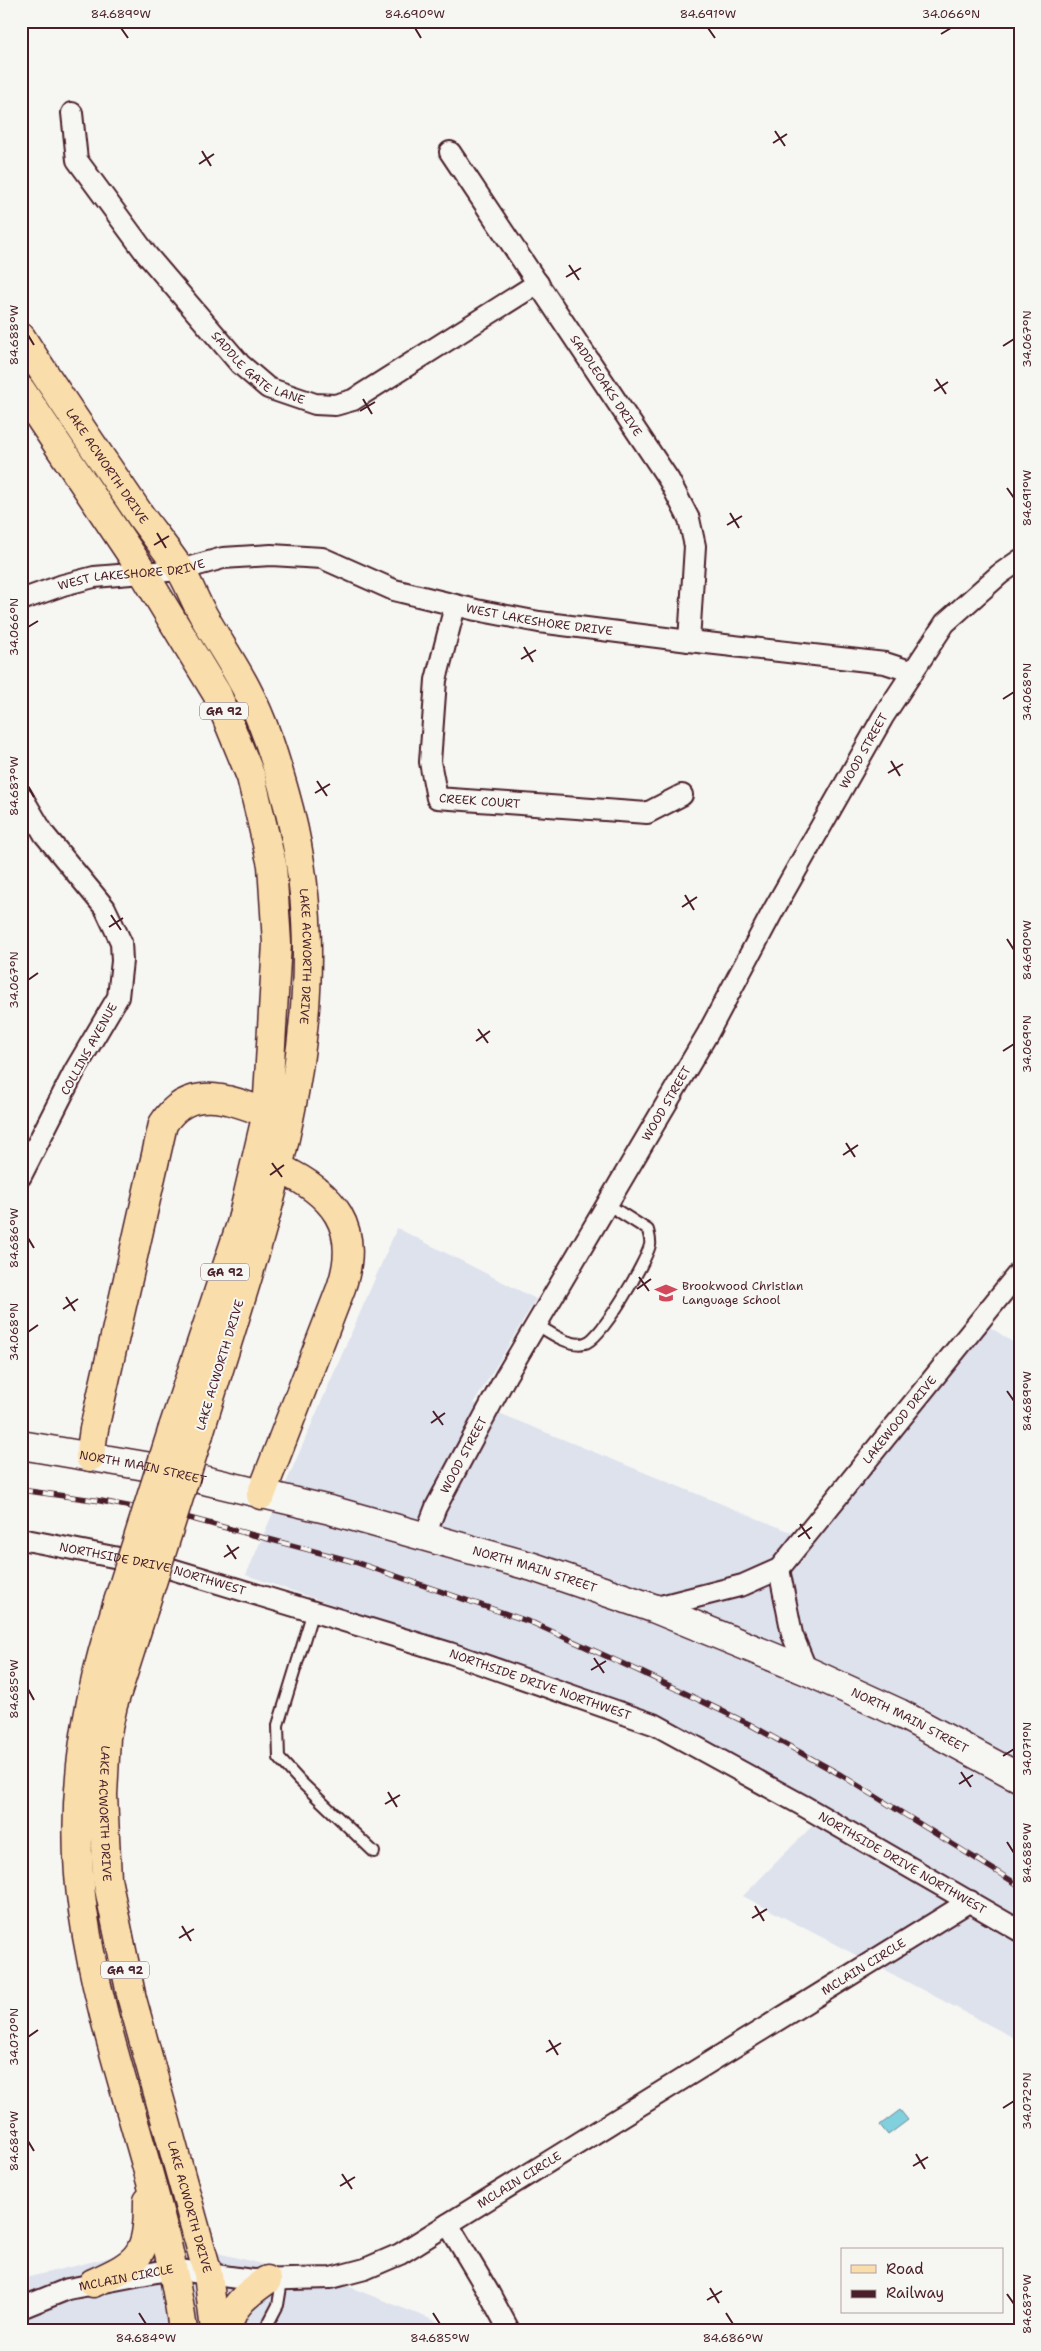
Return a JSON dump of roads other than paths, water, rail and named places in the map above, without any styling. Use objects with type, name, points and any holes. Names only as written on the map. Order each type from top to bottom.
[{"type":"main road","name":"LAKE ACWORTH DRIVE","points":[[21,336],[54,388],[180,570],[199,608],[246,688],[266,731],[293,820],[301,864],[307,934],[306,1010],[296,1088],[279,1168],[199,1434],[112,1705],[106,1737],[103,1796],[104,1849],[113,1916],[132,1999],[208,2274],[215,2330]]},
{"type":"main road","name":"LAKE ACWORTH DRIVE","points":[[21,390],[143,572],[217,694],[251,777],[272,865],[277,943],[267,1113],[241,1224],[101,1653],[81,1748],[78,1847],[82,1909],[106,2023],[147,2170],[172,2269],[183,2330]]},
{"type":"main road","points":[[90,1457],[94,1429],[163,1124],[176,1108],[196,1098],[232,1100],[267,1113]]},
{"type":"main road","points":[[261,1494],[341,1288],[348,1264],[349,1251],[343,1222],[334,1206],[322,1194],[279,1168]]},
{"type":"main road","name":"NORTH MAIN STREET","points":[[21,1445],[145,1466],[330,1510],[424,1538],[533,1567],[653,1608],[807,1671],[899,1713],[1020,1778]]},
{"type":"main road","points":[[93,2283],[124,2269],[134,2261],[143,2249],[147,2236],[147,2170]]},
{"type":"main road","points":[[228,2330],[232,2313],[237,2307],[254,2290],[275,2280]]},
{"type":"street","name":"SADDLE GATE LANE","points":[[72,113],[77,160],[147,255],[240,364],[268,388],[315,404],[335,405],[353,400],[538,283]]},
{"type":"street","name":"SADDLEOAKS DRIVE","points":[[450,152],[668,480],[689,519],[695,546],[690,641]]},
{"type":"street","name":"WEST LAKESHORE DRIVE","points":[[21,600],[62,585],[94,577],[180,570],[223,558],[271,555],[322,558],[394,590],[455,606],[539,622],[886,663],[913,672]]},
{"type":"street","points":[[913,672],[945,623],[1000,574],[1020,560]]},
{"type":"street","name":"CREEK COURT","points":[[455,606],[436,680],[430,762],[437,798],[646,813],[682,794]]},
{"type":"street","name":"WOOD STREET","points":[[424,1538],[436,1507],[506,1376],[708,1033],[773,911],[883,717],[913,672]]},
{"type":"street","name":"COLLINS AVENUE","points":[[21,794],[44,834],[105,908],[121,942],[122,961],[118,997],[75,1070],[21,1176]]},
{"type":"street","name":"LAKEWOOD DRIVE","points":[[653,1608],[743,1584],[779,1569],[1020,1271]]},
{"type":"street","name":"NORTHSIDE DRIVE NORTHWEST","points":[[21,1539],[165,1567],[450,1653],[656,1726],[802,1805],[1020,1931]]},
{"type":"street","points":[[779,1569],[792,1634],[807,1671]]},
{"type":"street","name":"MCLAIN CIRCLE","points":[[21,2308],[68,2289],[172,2269],[232,2279],[332,2278],[365,2269],[400,2254],[970,1901]]},
{"type":"street","points":[[448,2224],[509,2330]]},
{"type":"lane","points":[[536,1324],[557,1337],[577,1344],[587,1343],[598,1336],[621,1301],[645,1258],[651,1243],[648,1230],[607,1204]]},
{"type":"lane","points":[[313,1611],[278,1725],[279,1758],[299,1780],[374,1852]]},
{"type":"lane","points":[[267,2330],[267,2326],[278,2305],[275,2280]]},
{"type":"water","points":[[900,2110],[908,2120],[888,2135],[880,2125]]},
{"type":"railway","points":[[21,1490],[101,1501],[189,1518],[355,1562],[533,1623],[749,1724],[841,1775],[1020,1886]]},
{"type":"place","name":"Brookwood Christian Language School","points":[[666,1293]]}]
